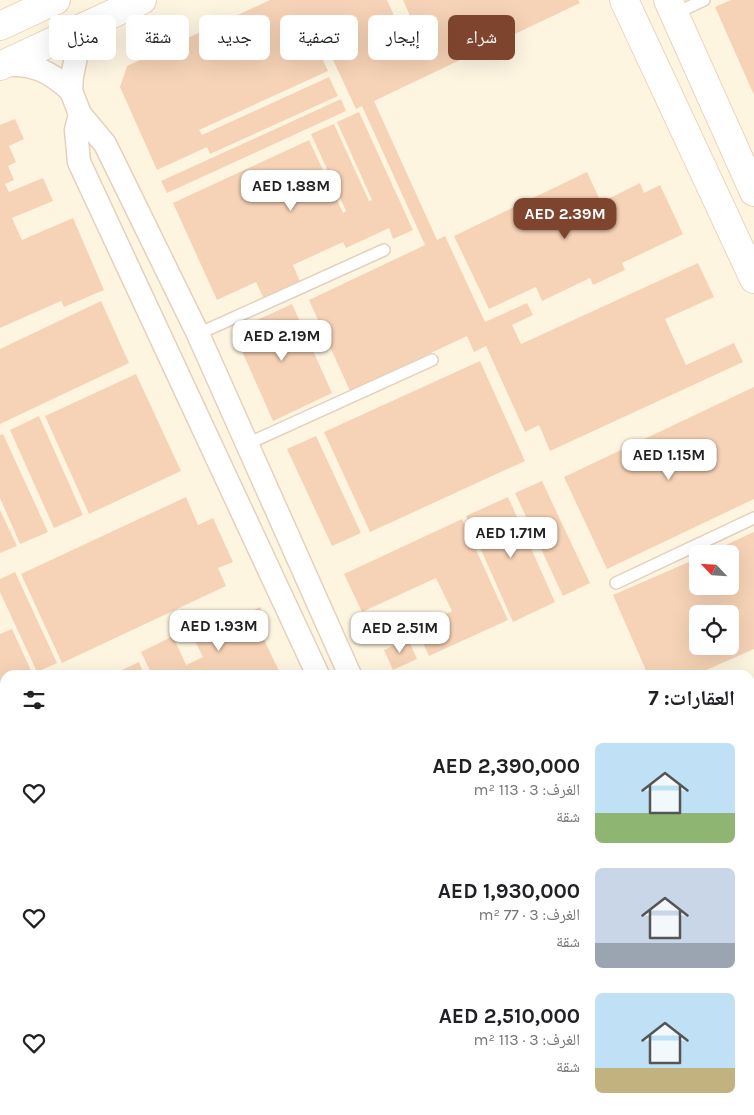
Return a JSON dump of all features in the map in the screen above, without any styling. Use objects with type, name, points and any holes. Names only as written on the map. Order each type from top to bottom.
[{"type":"main road","points":[[0,26],[56,0]]},
{"type":"main road","points":[[108,15],[142,0]]},
{"type":"main road","points":[[624,0],[754,279]]},
{"type":"main road","points":[[671,7],[748,161],[754,192]]},
{"type":"main road","points":[[0,66],[49,43]]},
{"type":"street","points":[[71,91],[75,60]]},
{"type":"street","points":[[0,66],[21,64],[40,68],[57,77],[71,91],[80,114],[105,144],[198,334],[348,670]]},
{"type":"street","points":[[80,114],[76,138],[79,162],[316,670]]},
{"type":"lane","points":[[671,7],[704,0]]},
{"type":"lane","points":[[198,334],[384,250]]},
{"type":"lane","points":[[247,444],[432,360]]},
{"type":"lane","points":[[616,583],[754,518]]},
{"type":"building","points":[[270,0],[387,0],[394,15],[368,15],[368,60],[438,60],[438,15],[410,15],[403,0],[578,0],[580,3],[515,34],[515,15],[448,15],[448,60],[460,60],[374,101],[437,240],[445,236],[485,322],[527,303],[533,315],[512,325],[521,344],[698,263],[714,297],[665,319],[686,365],[734,343],[743,362],[550,451],[539,425],[525,432],[486,346],[474,352],[467,336],[350,391],[309,300],[425,245],[362,106],[356,109],[333,60],[358,60],[358,15],[280,15],[280,60],[323,60],[328,71],[199,130],[202,135],[329,77],[338,96],[210,154],[207,147],[157,170],[120,87],[127,66],[140,60],[189,60],[189,37],[199,33],[199,60],[270,60],[270,15],[238,15]]},
{"type":"building","points":[[731,0],[754,0],[754,95],[715,7]]},
{"type":"building","points":[[341,99],[346,111],[167,193],[161,181]]},
{"type":"building","points":[[359,112],[413,230],[393,239],[389,228],[346,248],[343,242],[293,265],[301,284],[265,301],[256,282],[217,300],[173,203],[309,140],[343,213],[346,211],[311,134],[334,124],[369,201],[372,200],[337,122]]},
{"type":"building","points":[[15,119],[24,139],[9,146],[16,162],[8,166],[14,180],[5,184],[9,192],[43,178],[53,201],[12,218],[22,240],[73,218],[104,290],[64,307],[61,301],[0,328],[0,125]]},
{"type":"building","points":[[587,172],[605,211],[610,209],[606,200],[640,183],[644,193],[660,185],[683,234],[622,263],[625,270],[593,285],[590,278],[542,301],[536,287],[489,309],[454,236]]},
{"type":"building","points":[[101,301],[129,363],[0,424],[0,349]]},
{"type":"building","points":[[292,304],[332,393],[273,421],[233,331]]},
{"type":"building","points":[[480,361],[525,461],[370,532],[324,432]]},
{"type":"building","points":[[136,374],[181,471],[89,514],[45,416]]},
{"type":"building","points":[[754,387],[754,499],[607,569],[564,477]]},
{"type":"building","points":[[39,416],[83,515],[54,528],[10,430]]},
{"type":"building","points":[[3,434],[48,532],[20,544],[0,498],[0,435]]},
{"type":"building","points":[[316,436],[361,533],[332,546],[287,449]]},
{"type":"building","points":[[542,481],[590,583],[563,596],[515,493]]},
{"type":"building","points":[[186,497],[198,525],[213,518],[233,562],[218,568],[226,586],[62,663],[21,574]]},
{"type":"building","points":[[508,497],[555,602],[513,622],[466,516]]},
{"type":"building","points":[[0,510],[17,546],[0,553]]},
{"type":"building","points":[[462,519],[508,620],[429,656],[416,628],[452,611],[436,578],[362,612],[344,574]]},
{"type":"building","points":[[754,532],[754,649],[706,670],[646,670],[613,595],[689,562],[689,595],[739,595],[739,545],[726,545]]},
{"type":"building","points":[[15,572],[57,663],[41,670],[36,670],[0,592],[0,579]]},
{"type":"building","points":[[260,607],[266,621],[257,625],[279,670],[150,670],[141,652],[173,636],[186,665],[203,657],[194,639]]},
{"type":"building","points":[[12,629],[31,670],[0,670],[0,634]]},
{"type":"building","points":[[408,639],[417,659],[393,670],[384,650]]},
{"type":"building","points":[[139,662],[142,670],[122,670]]}]
